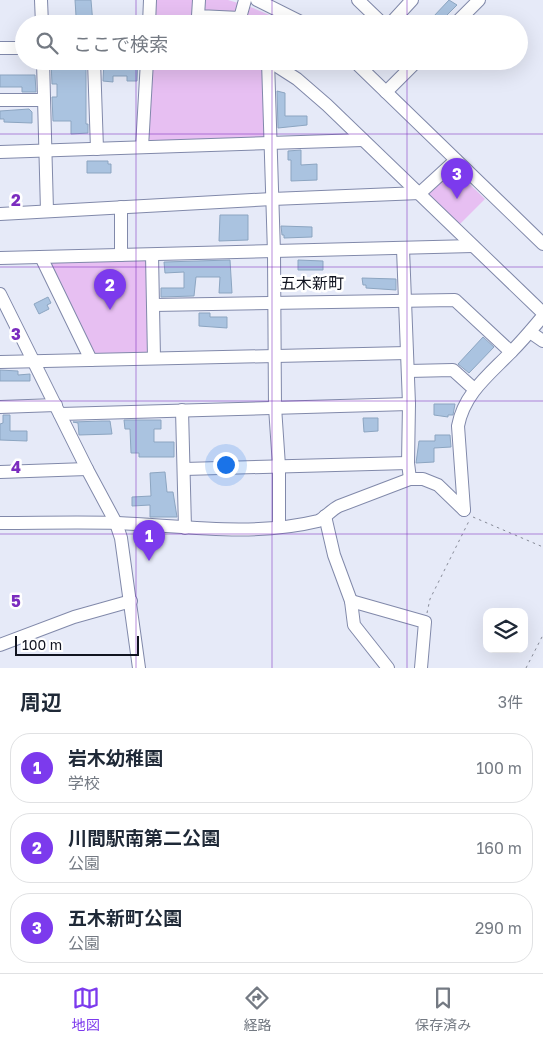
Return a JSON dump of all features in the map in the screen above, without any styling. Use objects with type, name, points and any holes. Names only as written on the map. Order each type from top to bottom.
[{"type":"street","points":[[41,0],[42,15]]},
{"type":"street","points":[[149,15],[150,0]]},
{"type":"street","points":[[198,15],[199,0]]},
{"type":"street","points":[[241,15],[246,0]]},
{"type":"street","points":[[257,0],[283,15]]},
{"type":"street","points":[[358,0],[374,15]]},
{"type":"street","points":[[398,15],[412,0]]},
{"type":"street","points":[[464,15],[479,0]]},
{"type":"street","points":[[0,48],[15,48]]},
{"type":"street","points":[[43,70],[47,211]]},
{"type":"street","points":[[94,70],[97,149]]},
{"type":"street","points":[[142,147],[146,70]]},
{"type":"street","points":[[268,70],[274,253],[275,407],[279,466],[278,527]]},
{"type":"street","points":[[0,523],[116,523],[234,529],[278,527],[320,520],[329,511],[339,506],[410,479],[423,479],[438,485],[464,510],[459,418],[474,389],[530,332],[543,315],[363,140],[297,79],[282,70]]},
{"type":"street","points":[[363,70],[543,244]]},
{"type":"street","points":[[386,92],[408,70]]},
{"type":"street","points":[[0,100],[44,100]]},
{"type":"street","points":[[0,152],[363,140]]},
{"type":"street","points":[[0,214],[272,198],[420,194],[456,160]]},
{"type":"street","points":[[121,207],[121,255]]},
{"type":"street","points":[[0,258],[274,253],[473,246]]},
{"type":"street","points":[[403,249],[408,371],[408,464],[410,479]]},
{"type":"street","points":[[152,255],[154,358]]},
{"type":"street","points":[[41,257],[92,360]]},
{"type":"street","points":[[1,299],[116,523],[121,538],[140,668]]},
{"type":"street","points":[[153,304],[275,304],[455,300],[511,352]]},
{"type":"street","points":[[530,332],[543,341]]},
{"type":"street","points":[[0,362],[407,353]]},
{"type":"street","points":[[408,371],[452,370],[474,389]]},
{"type":"street","points":[[0,407],[182,410],[408,404]]},
{"type":"street","points":[[182,410],[185,528]]},
{"type":"street","points":[[184,469],[408,464]]},
{"type":"street","points":[[0,472],[87,469]]},
{"type":"street","points":[[325,516],[334,555],[351,601],[354,625],[388,668]]},
{"type":"street","points":[[0,645],[74,617],[130,601]]},
{"type":"street","points":[[351,601],[425,622],[421,668]]},
{"type":"path","points":[[425,622],[430,599],[471,516],[543,547]]},
{"type":"path","points":[[526,668],[543,635]]},
{"type":"shaded area","points":[[155,0],[228,0],[269,15],[154,15]]},
{"type":"shaded area","points":[[152,70],[265,70],[267,134],[263,139],[152,142],[149,139]]},
{"type":"shaded area","points":[[455,170],[485,199],[458,226],[429,198],[428,193],[450,172]]},
{"type":"shaded area","points":[[149,258],[150,355],[94,356],[49,266],[52,261]]},
{"type":"building","points":[[75,0],[91,0],[92,15],[76,15]]},
{"type":"building","points":[[449,0],[457,5],[447,15],[435,15]]},
{"type":"building","points":[[51,70],[86,70],[86,124],[88,124],[88,133],[71,134],[71,121],[53,121],[52,97],[57,97],[57,84],[52,84]]},
{"type":"building","points":[[104,70],[138,70],[137,81],[127,81],[127,76],[113,76],[113,82],[103,81]]},
{"type":"building","points":[[0,75],[35,75],[36,92],[22,92],[22,87],[0,87]]},
{"type":"building","points":[[277,91],[285,93],[285,116],[307,116],[307,125],[278,128]]},
{"type":"building","points":[[29,109],[32,112],[32,123],[4,122],[4,119],[0,119],[0,111]]},
{"type":"building","points":[[301,150],[301,165],[317,164],[317,180],[291,181],[291,160],[288,160],[288,151]]},
{"type":"building","points":[[87,161],[108,161],[108,164],[111,164],[111,173],[87,173]]},
{"type":"building","points":[[220,215],[248,215],[248,240],[219,241]]},
{"type":"building","points":[[281,226],[312,227],[312,237],[284,238]]},
{"type":"building","points":[[230,260],[232,293],[219,293],[220,277],[196,277],[194,296],[161,297],[161,288],[184,288],[184,272],[165,273],[164,262]]},
{"type":"building","points":[[298,260],[323,261],[323,270],[298,270]]},
{"type":"building","points":[[362,278],[396,279],[396,290],[366,288],[366,285],[363,285]]},
{"type":"building","points":[[48,297],[51,303],[47,305],[49,309],[39,314],[34,304]]},
{"type":"building","points":[[199,313],[210,313],[210,317],[227,317],[227,328],[199,326]]},
{"type":"building","points":[[483,337],[494,347],[469,373],[458,364]]},
{"type":"building","points":[[0,370],[18,371],[18,375],[30,374],[30,381],[0,381]]},
{"type":"building","points":[[434,404],[455,404],[453,415],[448,415],[448,417],[434,415]]},
{"type":"building","points":[[3,415],[10,415],[10,431],[27,431],[27,441],[0,440],[0,424],[3,423]]},
{"type":"building","points":[[363,418],[378,418],[378,431],[364,432]]},
{"type":"building","points":[[124,420],[161,420],[161,429],[154,429],[154,442],[174,442],[174,457],[139,457],[139,453],[131,453],[130,429],[125,429]]},
{"type":"building","points":[[110,421],[112,434],[79,435],[78,423],[73,422]]},
{"type":"building","points":[[435,435],[450,435],[451,447],[434,448],[434,462],[416,463],[419,441],[435,441]]},
{"type":"building","points":[[165,472],[167,492],[173,492],[177,517],[150,517],[150,505],[132,506],[132,497],[151,496],[150,473]]},
{"type":"place","name":"五木新町公園","points":[[457,199]]},
{"type":"place","name":"川間駅南第二公園","points":[[110,310]]},
{"type":"place","name":"岩木幼稚園","points":[[149,561]]},
{"type":"district","name":"五木新町","points":[[312,283]]}]
